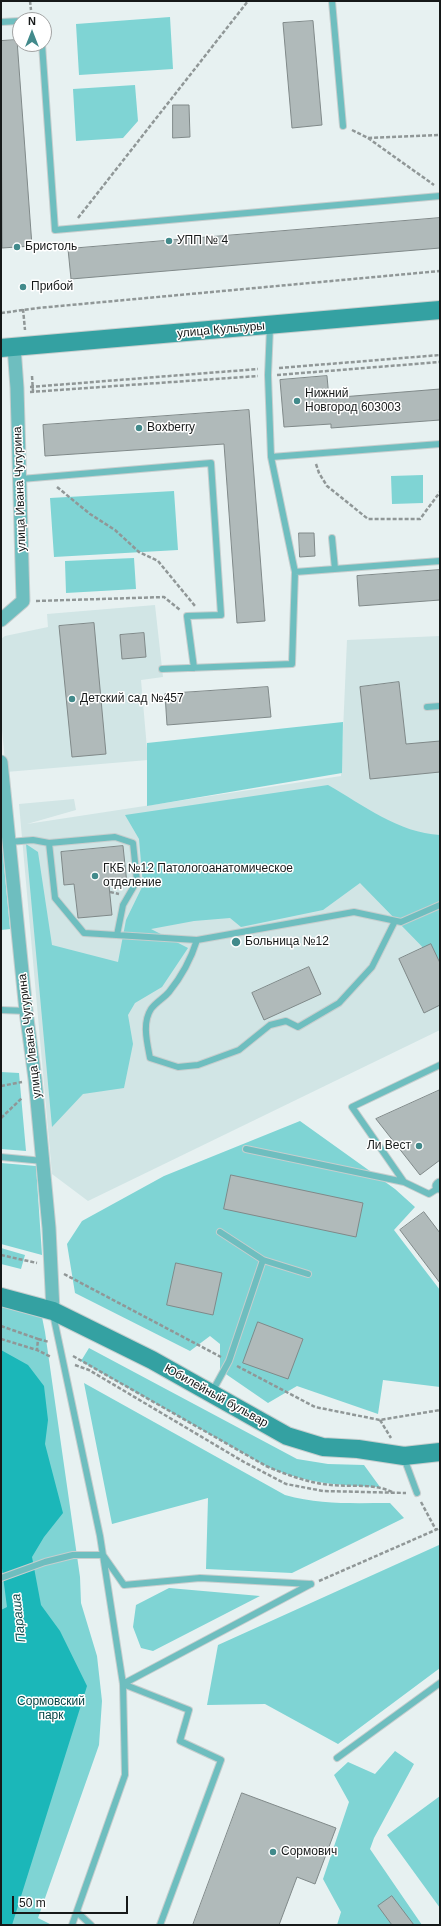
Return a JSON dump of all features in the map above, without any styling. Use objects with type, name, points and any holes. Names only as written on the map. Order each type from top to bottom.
[{"type":"street","name":"улица Культуры","points":[[7,348],[440,310]]},
{"type":"street","name":"улица Ивана Чугурина","points":[[7,348],[17,390],[21,478],[23,601]]},
{"type":"street","points":[[1,620],[23,601]]},
{"type":"street","name":"улица Ивана Чугурина","points":[[1,762],[26,1011],[35,1079],[43,1160],[51,1266],[52,1311]]},
{"type":"street","name":"Юбилейный бульвар","points":[[1,1296],[52,1311],[152,1360],[286,1436],[323,1447],[358,1449],[404,1456],[440,1452]]},
{"type":"lane","points":[[332,1],[343,126]]},
{"type":"lane","points":[[1,22],[12,21]]},
{"type":"lane","points":[[43,52],[55,230],[440,196]]},
{"type":"lane","points":[[162,669],[292,664],[295,572],[270,457],[268,372],[270,325]]},
{"type":"lane","points":[[270,457],[440,444]]},
{"type":"lane","points":[[21,478],[211,463],[221,615],[187,616],[194,668]]},
{"type":"lane","points":[[332,538],[335,569]]},
{"type":"lane","points":[[295,572],[440,561]]},
{"type":"lane","points":[[427,707],[440,706]]},
{"type":"lane","points":[[9,842],[33,840],[49,843],[115,837],[133,843],[137,881],[124,905],[117,935]]},
{"type":"lane","points":[[49,843],[55,898],[84,933],[197,940],[354,912],[401,922],[440,905]]},
{"type":"lane","points":[[197,940],[193,954],[169,992],[151,1009],[146,1031],[150,1058],[178,1067],[198,1065],[240,1050],[270,1025],[286,1021],[298,1027],[339,1003],[372,967],[395,921]]},
{"type":"lane","points":[[1,1010],[26,1011]]},
{"type":"lane","points":[[404,1182],[352,1107],[440,1065]]},
{"type":"lane","points":[[246,1149],[404,1182],[429,1194],[440,1186]]},
{"type":"lane","points":[[1,1157],[43,1160]]},
{"type":"lane","points":[[220,1232],[264,1260],[308,1274]]},
{"type":"lane","points":[[211,1394],[229,1361],[264,1260]]},
{"type":"lane","points":[[52,1311],[62,1350],[104,1555],[123,1684],[125,1775],[72,1925]]},
{"type":"lane","points":[[404,1456],[417,1493]]},
{"type":"lane","points":[[1,1578],[45,1562],[73,1555],[104,1555]]},
{"type":"lane","points":[[104,1555],[124,1585],[200,1578],[311,1584]]},
{"type":"lane","points":[[123,1684],[311,1584]]},
{"type":"lane","points":[[338,1758],[440,1683]]},
{"type":"lane","points":[[123,1684],[189,1710],[180,1741],[222,1760],[160,1925]]},
{"type":"lane","points":[[77,1912],[91,1925]]},
{"type":"path","points":[[70,228],[248,1]]},
{"type":"path","points":[[343,126],[368,138],[440,190]]},
{"type":"path","points":[[368,138],[440,135]]},
{"type":"path","points":[[1,313],[38,308],[440,271]]},
{"type":"path","points":[[17,390],[268,372],[440,354]]},
{"type":"path","points":[[17,390],[268,372],[440,362]]},
{"type":"path","points":[[313,454],[319,473],[327,486],[368,520],[420,519],[440,492]]},
{"type":"path","points":[[46,476],[66,495],[90,514],[115,530],[139,552],[158,561],[204,616]]},
{"type":"path","points":[[23,601],[164,597],[187,616]]},
{"type":"path","points":[[1,1086],[35,1079]]},
{"type":"path","points":[[1,1118],[19,1102],[35,1079]]},
{"type":"path","points":[[1,1255],[51,1266],[315,1407],[380,1420],[440,1410]]},
{"type":"path","points":[[1,1326],[51,1343],[260,1462],[291,1477],[330,1485],[380,1486],[393,1493]]},
{"type":"path","points":[[1,1339],[37,1350],[89,1370],[244,1462],[286,1484],[323,1491],[417,1493],[436,1530]]},
{"type":"path","points":[[37,1350],[38,1339]]},
{"type":"path","points":[[311,1584],[440,1528]]},
{"type":"shaded area","name":"Детский сад №457","points":[[155,605],[163,677],[141,680],[148,760],[6,772],[1,719],[1,639],[5,636],[48,627],[47,614]]},
{"type":"shaded area","name":"Больница №12","points":[[440,636],[440,1030],[88,1201],[52,1174],[19,804],[74,799],[76,810],[27,824],[341,776],[347,640]]},
{"type":"green space","points":[[170,17],[173,69],[79,75],[76,24]]},
{"type":"green space","points":[[135,85],[138,121],[123,138],[76,141],[73,89]]},
{"type":"green space","points":[[423,475],[423,503],[392,504],[391,476]]},
{"type":"green space","points":[[174,491],[178,550],[54,557],[50,498]]},
{"type":"green space","points":[[134,558],[136,589],[66,593],[65,561]]},
{"type":"green space","points":[[343,722],[342,773],[147,806],[147,743]]},
{"type":"green space","points":[[328,785],[396,824],[425,833],[440,835],[440,965],[360,883],[323,910],[241,927],[230,918],[194,921],[151,929],[188,948],[162,987],[135,1003],[128,1015],[133,1044],[124,1088],[83,1094],[52,1127],[26,844],[38,852],[52,945],[118,962],[126,920],[143,885],[139,839],[125,815]]},
{"type":"green space","points":[[1,833],[10,929],[1,930]]},
{"type":"green space","points":[[1,1072],[19,1073],[26,1151],[1,1149]]},
{"type":"green space","points":[[300,1121],[395,1189],[415,1207],[394,1230],[440,1290],[440,1387],[383,1380],[378,1414],[297,1386],[268,1403],[220,1370],[220,1344],[210,1336],[190,1351],[75,1293],[67,1244],[82,1221],[164,1176]]},
{"type":"green space","points":[[1,1163],[36,1166],[42,1255],[1,1244]]},
{"type":"green space","points":[[1,1248],[25,1255],[21,1269],[1,1264]]},
{"type":"green space","name":"Сормовский парк","points":[[1,1303],[42,1317],[80,1577],[81,1603],[97,1656],[102,1701],[99,1745],[38,1918],[52,1925],[1,1925]]},
{"type":"green space","points":[[89,1348],[297,1459],[328,1464],[364,1465],[380,1487],[308,1480],[295,1477],[266,1466],[81,1361]]},
{"type":"green space","points":[[84,1383],[285,1495],[324,1502],[390,1503],[404,1518],[292,1573],[206,1569],[208,1498],[112,1524]]},
{"type":"green space","points":[[439,1545],[440,1668],[338,1744],[265,1704],[207,1705],[218,1645]]},
{"type":"green space","points":[[169,1588],[260,1596],[153,1651],[141,1648],[133,1627],[136,1605]]},
{"type":"green space","points":[[395,1751],[414,1764],[374,1838],[370,1849],[422,1925],[337,1925],[341,1912],[323,1879],[349,1802],[334,1775],[348,1762],[375,1774]]},
{"type":"green space","points":[[440,1796],[440,1908],[387,1835]]},
{"type":"water","name":"Сормовский парк","points":[[1,1350],[28,1365],[44,1386],[48,1420],[45,1444],[63,1513],[44,1537],[32,1557],[41,1605],[60,1631],[87,1686],[12,1925],[1,1925],[1,1610],[7,1607],[1,1561]]},
{"type":"building","points":[[313,21],[322,125],[292,128],[283,23]]},
{"type":"building","points":[[12,40],[12,52],[18,52],[32,246],[2,248],[1,41]]},
{"type":"building","points":[[173,105],[189,105],[190,137],[173,138]]},
{"type":"building","points":[[440,218],[440,248],[71,279],[68,249]]},
{"type":"building","points":[[327,376],[329,398],[440,389],[440,420],[331,428],[331,424],[284,427],[280,380]]},
{"type":"building","points":[[249,410],[265,621],[237,623],[224,444],[45,456],[43,425]]},
{"type":"building","points":[[299,533],[314,533],[315,556],[300,557]]},
{"type":"building","points":[[440,570],[440,600],[359,606],[357,576]]},
{"type":"building","points":[[94,623],[106,754],[72,757],[59,626]]},
{"type":"building","points":[[144,633],[146,657],[122,659],[120,635]]},
{"type":"building","points":[[399,682],[406,744],[440,741],[440,772],[370,779],[360,687]]},
{"type":"building","points":[[268,687],[271,717],[167,725],[165,694]]},
{"type":"building","name":"ГКБ №12 Патологоанатомическое отделение","points":[[123,846],[127,884],[109,886],[112,915],[78,918],[74,884],[64,885],[61,852]]},
{"type":"building","points":[[431,944],[440,963],[440,1005],[424,1013],[399,959]]},
{"type":"building","points":[[309,967],[321,994],[264,1020],[252,993]]},
{"type":"building","points":[[440,1090],[440,1160],[420,1175],[376,1119]]},
{"type":"building","points":[[231,1175],[363,1203],[356,1237],[224,1209]]},
{"type":"building","points":[[424,1212],[440,1233],[440,1283],[400,1230]]},
{"type":"building","points":[[176,1263],[222,1273],[213,1315],[167,1305]]},
{"type":"building","points":[[258,1322],[303,1339],[288,1379],[243,1363]]},
{"type":"building","name":"Сормович","points":[[242,1793],[336,1828],[315,1884],[297,1877],[279,1925],[193,1925]]},
{"type":"building","points":[[392,1896],[414,1925],[392,1925],[378,1906]]},
{"type":"place","name":"УПП № 4","points":[[169,241]]},
{"type":"place","name":"Бристоль","points":[[17,247]]},
{"type":"place","name":"Прибой","points":[[23,287]]},
{"type":"place","name":"Нижний Новгород 603003","points":[[297,401]]},
{"type":"place","name":"Boxberry","points":[[139,428]]},
{"type":"place","name":"Детский сад №457","points":[[72,699]]},
{"type":"place","name":"ГКБ №12 Патологоанатомическое отделение","points":[[95,876]]},
{"type":"place","name":"Больница №12","points":[[236,942]]},
{"type":"place","name":"Ли Вест","points":[[419,1146]]},
{"type":"place","name":"Сормович","points":[[273,1852]]},
{"type":"water label","name":"Параша","points":[[19,1618]]}]
